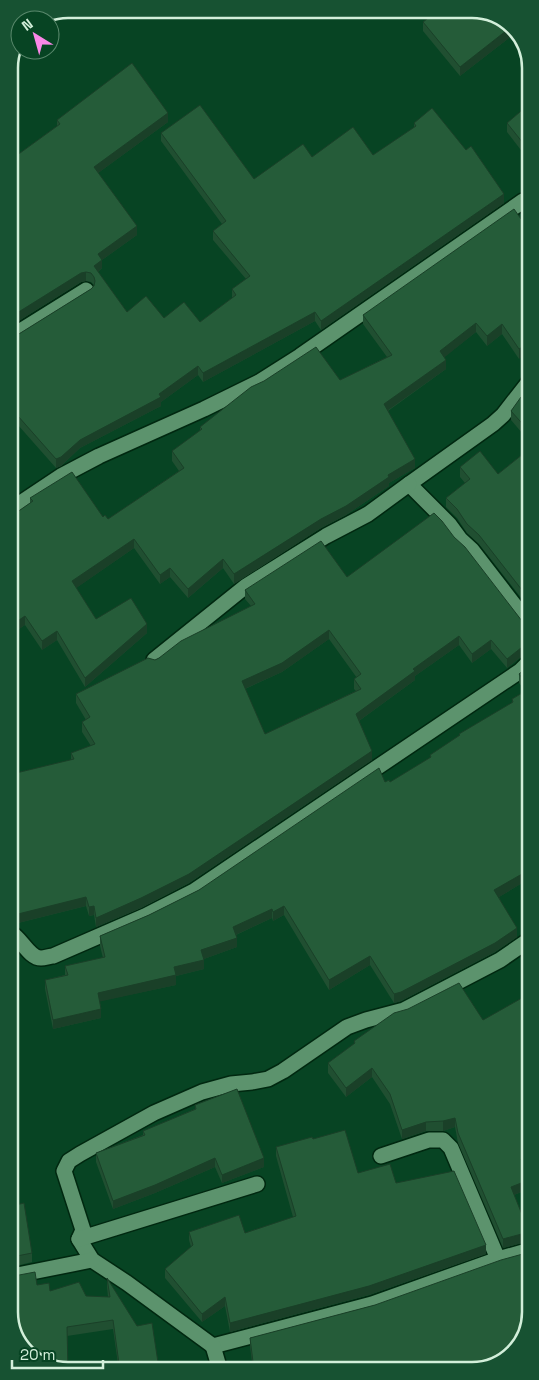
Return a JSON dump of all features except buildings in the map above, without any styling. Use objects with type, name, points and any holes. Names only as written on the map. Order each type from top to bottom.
[{"type":"street","points":[[18,505],[61,476],[99,456],[259,382],[300,356],[522,201]]},
{"type":"street","points":[[18,333],[86,290]]},
{"type":"street","points":[[154,660],[246,586],[326,536],[368,514],[493,424],[522,390]]},
{"type":"street","points":[[409,484],[472,550],[522,615]]},
{"type":"street","points":[[18,938],[31,954],[40,958],[53,956],[145,916],[194,890],[522,669]]},
{"type":"street","points":[[79,1239],[83,1230],[64,1170],[69,1161],[154,1113],[202,1092],[231,1084],[268,1079],[347,1028],[366,1020],[404,1010],[500,960],[522,945]]},
{"type":"street","points":[[381,1156],[429,1140],[443,1140],[451,1148],[498,1259]]},
{"type":"street","points":[[79,1239],[257,1184]]},
{"type":"street","points":[[79,1239],[92,1260],[127,1283],[213,1346],[218,1362]]},
{"type":"street","points":[[213,1346],[372,1304],[522,1252]]},
{"type":"street","points":[[18,1275],[92,1260]]}]
